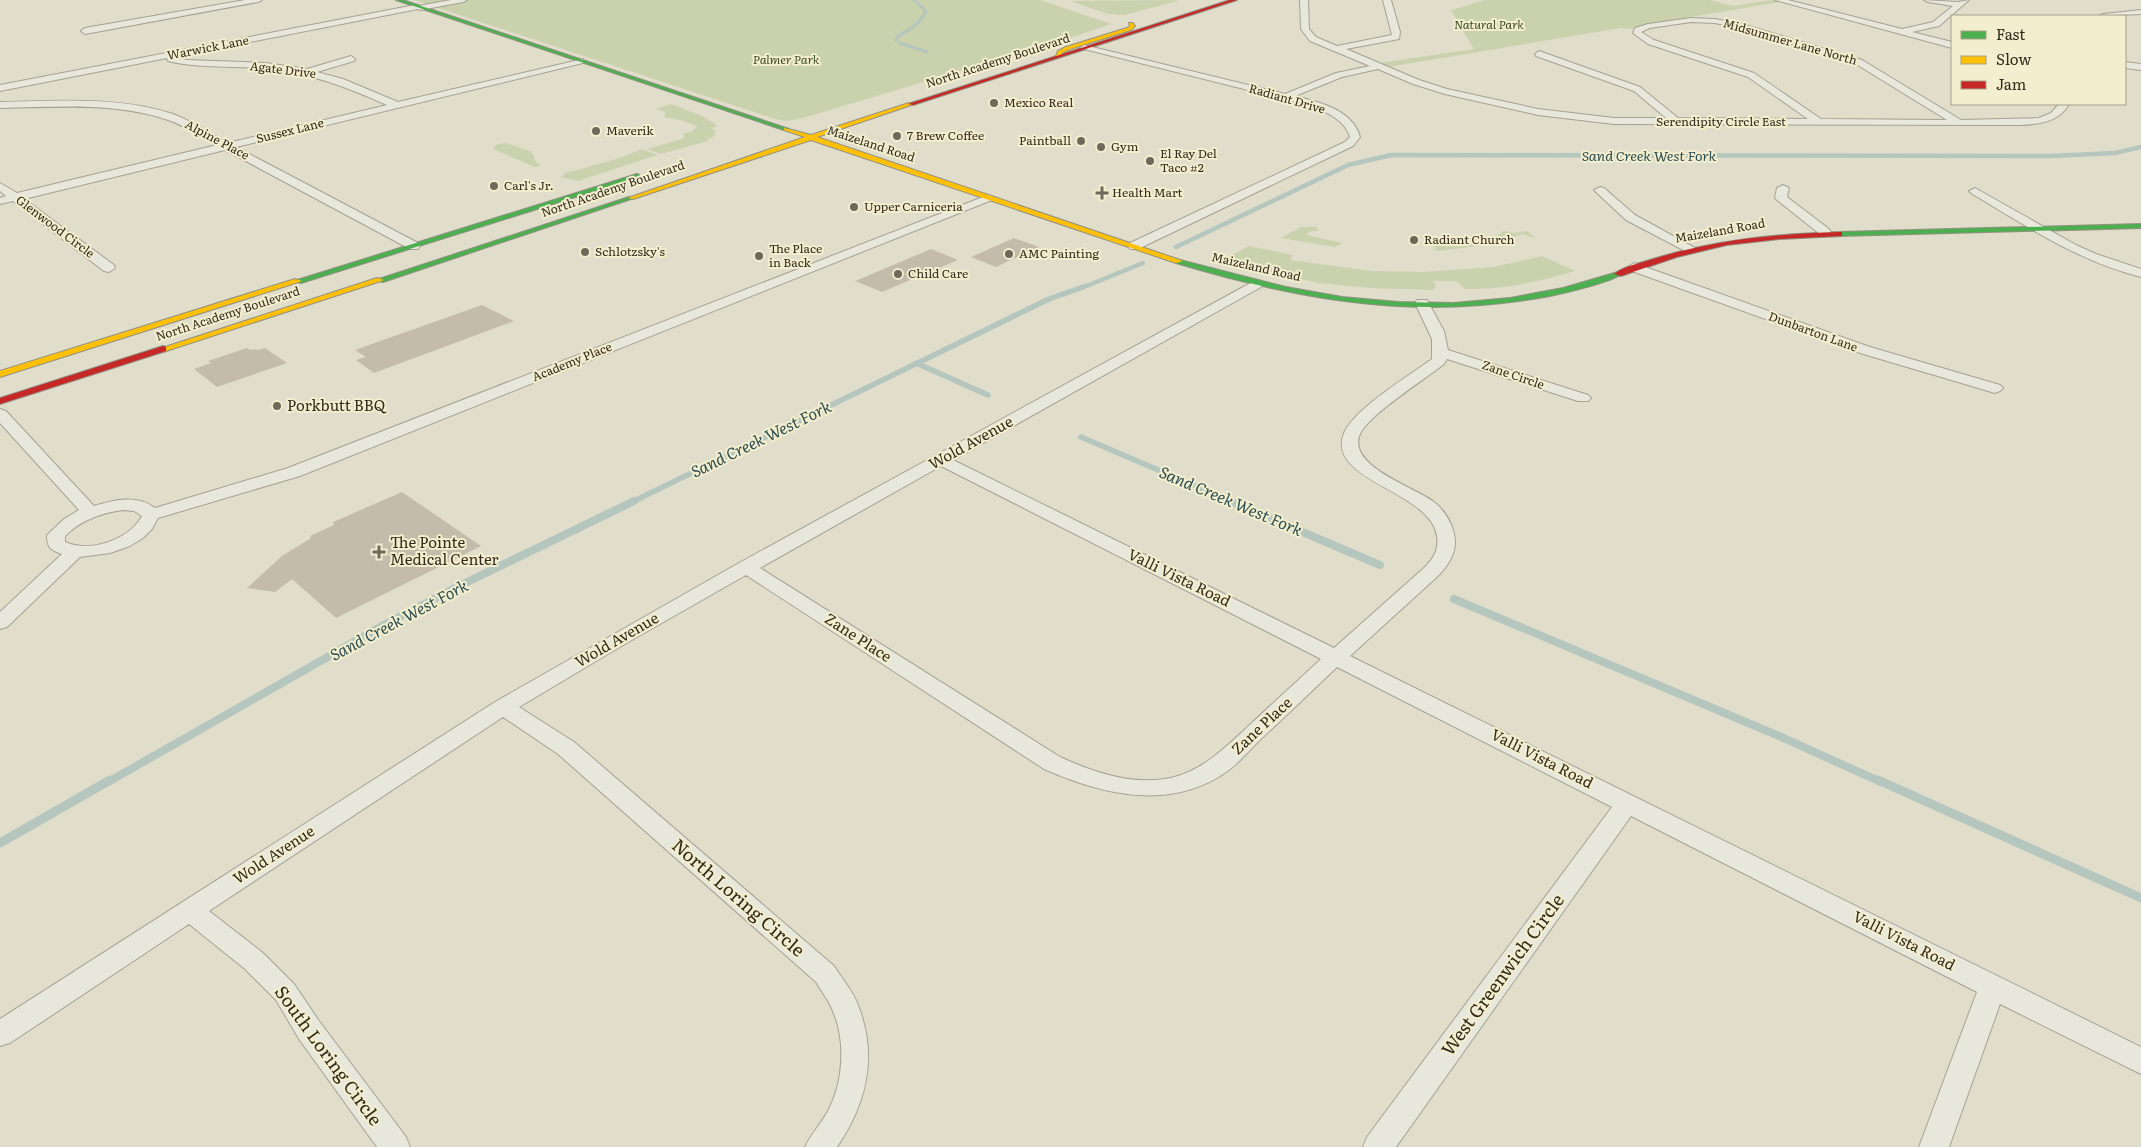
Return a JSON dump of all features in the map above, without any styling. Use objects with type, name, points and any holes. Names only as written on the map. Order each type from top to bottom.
[{"type":"main road","name":"Maizeland Road","points":[[398,0],[1134,246],[1256,284],[1349,299],[1422,304],[1483,302],[1545,295],[1596,282],[1634,267],[1691,249],[1755,237],[1825,232],[2141,226]]},
{"type":"main road","name":"North Academy Boulevard","points":[[893,98],[1207,0]]},
{"type":"main road","name":"North Academy Boulevard","points":[[0,401],[534,230],[808,138],[1229,1]]},
{"type":"main road","points":[[1059,56],[1060,52],[1129,29],[1133,26],[1131,24]]},
{"type":"main road","points":[[767,136],[808,124]]},
{"type":"main road","name":"North Academy Boulevard","points":[[0,374],[650,172]]},
{"type":"main road","points":[[7,388],[44,368],[222,314],[248,297]]},
{"type":"street","points":[[85,31],[258,0]]},
{"type":"street","points":[[416,7],[437,0]]},
{"type":"street","points":[[416,7],[463,0]]},
{"type":"street","name":"Serendipity Circle East","points":[[1304,0],[1307,32],[1313,38],[1335,49],[1445,91],[1551,114],[1614,121],[1959,123],[2032,121],[2058,114],[2063,105]]},
{"type":"street","points":[[1335,49],[1396,37],[1386,0]]},
{"type":"street","points":[[1779,0],[1951,45]]},
{"type":"street","points":[[1928,0],[1962,2]]},
{"type":"street","points":[[1901,32],[1936,24],[1962,2]]},
{"type":"street","name":"Warwick Lane","points":[[0,88],[416,7]]},
{"type":"street","points":[[2108,15],[2140,9]]},
{"type":"street","name":"Midsummer Lane North","points":[[1819,122],[1751,75],[1651,42],[1637,33],[1642,28],[1691,20],[1724,23],[1841,54],[1868,66],[1959,123]]},
{"type":"street","name":"Radiant Drive","points":[[1084,48],[1285,96],[1319,106],[1339,117],[1352,128],[1355,134],[1353,140],[1134,246]]},
{"type":"street","points":[[1539,54],[1637,89],[1675,122]]},
{"type":"street","name":"Agate Drive","points":[[165,56],[187,63],[266,66],[308,72],[340,80],[396,105]]},
{"type":"street","points":[[308,72],[351,59]]},
{"type":"street","name":"Sussex Lane","points":[[0,201],[580,61]]},
{"type":"street","points":[[2126,65],[2141,68]]},
{"type":"street","points":[[1285,96],[1339,75],[1379,66]]},
{"type":"street","name":"Alpine Place","points":[[0,105],[94,104],[138,109],[171,117],[414,246]]},
{"type":"street","name":"Glenwood Circle","points":[[0,186],[109,268]]},
{"type":"street","points":[[1783,188],[1781,198],[1825,232]]},
{"type":"street","points":[[1600,190],[1610,203],[1628,218],[1691,249]]},
{"type":"street","points":[[1975,191],[2036,228],[2092,258],[2141,273]]},
{"type":"street","name":"Academy Place","points":[[150,515],[294,472],[988,198]]},
{"type":"street","name":"Dunbarton Lane","points":[[1634,267],[1865,350],[1995,388]]},
{"type":"street","name":"Wold Avenue","points":[[0,1034],[503,707],[618,638],[1256,284]]},
{"type":"street","points":[[1422,304],[1441,344],[1442,352]]},
{"type":"street","name":"Zane Circle","points":[[1442,352],[1584,398]]},
{"type":"street","name":"Zane Place","points":[[746,567],[1052,763],[1081,776],[1113,784],[1149,788],[1177,785],[1200,776],[1221,764],[1336,656],[1432,571],[1443,558],[1448,544],[1446,531],[1439,518],[1428,506],[1412,495],[1368,472],[1357,461],[1350,448],[1350,436],[1356,424],[1431,369],[1439,361],[1442,352]]},
{"type":"street","points":[[0,414],[90,512]]},
{"type":"street","name":"Valli Vista Road","points":[[941,460],[1336,656],[2141,1061]]},
{"type":"street","points":[[130,505],[146,509],[150,515],[148,523],[140,532],[112,546],[90,552],[74,552],[63,550],[56,546],[56,535],[69,523],[90,512],[107,507],[130,505]]},
{"type":"street","points":[[0,623],[74,552]]},
{"type":"street","name":"North Loring Circle","points":[[503,707],[566,748],[825,974],[845,1006],[856,1045],[853,1081],[850,1090],[840,1118],[820,1147]]},
{"type":"street","name":"West Greenwich Circle","points":[[1378,1147],[1628,803]]},
{"type":"street","name":"South Loring Circle","points":[[189,910],[254,961],[284,992],[309,1030],[395,1147]]},
{"type":"street","points":[[1934,1147],[1993,986]]},
{"type":"green space","name":"Palmer Park","points":[[414,0],[1040,0],[1111,24],[1064,40],[803,118],[786,121],[775,119]]},
{"type":"green space","points":[[1180,0],[1125,15],[1108,14],[1071,1]]},
{"type":"green space","name":"Natural Park","points":[[1485,0],[1709,0],[1733,6],[1771,0],[1780,2],[1691,17],[1691,19],[1647,24],[1632,29],[1621,28],[1388,67],[1380,63],[1474,49],[1451,10]]},
{"type":"green space","points":[[671,104],[702,116],[718,126],[711,128],[715,131],[715,136],[708,139],[708,141],[661,154],[647,149],[682,139],[684,137],[683,134],[693,131],[697,126],[664,117],[666,112],[655,109]]},
{"type":"green space","points":[[506,143],[530,151],[534,156],[534,160],[541,166],[535,167],[493,149],[496,145]]},
{"type":"green space","points":[[642,149],[657,155],[578,181],[561,177],[566,173],[620,158]]},
{"type":"green space","points":[[1301,227],[1316,227],[1319,231],[1311,231],[1306,235],[1342,243],[1335,247],[1281,238]]},
{"type":"green space","points":[[1504,231],[1514,233],[1527,231],[1535,238],[1522,234],[1493,244],[1438,251],[1434,249],[1435,245],[1485,244]]},
{"type":"green space","points":[[1249,246],[1293,255],[1290,260],[1372,271],[1423,272],[1494,267],[1542,256],[1575,271],[1535,281],[1493,288],[1465,289],[1457,281],[1434,281],[1436,287],[1433,290],[1371,288],[1319,283],[1266,272],[1222,260]]},
{"type":"building","name":"AMC Painting","points":[[1014,238],[1039,247],[996,267],[971,257]]},
{"type":"building","name":"Child Care","points":[[931,249],[958,260],[882,292],[855,281]]},
{"type":"building","points":[[482,305],[514,321],[374,373],[356,360],[366,357],[355,350]]},
{"type":"building","points":[[247,348],[257,350],[265,348],[287,363],[217,387],[194,369],[211,363],[208,361]]},
{"type":"building","name":"The Pointe Medical Center","points":[[402,492],[481,546],[336,618],[292,579],[275,592],[247,588],[282,556],[311,538],[310,536],[334,525],[333,522]]},
{"type":"waterway","points":[[896,40],[897,37],[910,29],[924,16],[926,11],[914,0]]},
{"type":"waterway","points":[[900,43],[927,52]]},
{"type":"waterway","name":"Sand Creek West Fork","points":[[1176,247],[1348,165],[1391,155],[2051,156],[2115,153],[2141,147]]},
{"type":"waterway","name":"Sand Creek West Fork","points":[[1079,289],[1143,263]]},
{"type":"waterway","name":"Sand Creek West Fork","points":[[917,363],[1049,299],[1083,287]]},
{"type":"waterway","name":"Sand Creek West Fork","points":[[632,502],[917,363]]},
{"type":"waterway","name":"Sand Creek West Fork","points":[[917,363],[988,395]]},
{"type":"waterway","name":"Sand Creek West Fork","points":[[1081,437],[1233,502]]},
{"type":"waterway","name":"Sand Creek West Fork","points":[[108,782],[382,626],[453,589],[634,501]]},
{"type":"waterway","name":"Sand Creek West Fork","points":[[1230,501],[1380,565]]},
{"type":"waterway","points":[[1454,599],[1779,736],[1881,782]]},
{"type":"waterway","name":"Sand Creek West Fork","points":[[0,843],[110,780]]},
{"type":"waterway","points":[[1878,780],[2141,898]]},
{"type":"traffic: fast","points":[[398,0],[786,129]]},
{"type":"traffic: fast","points":[[298,281],[637,176]]},
{"type":"traffic: fast","points":[[380,280],[631,198]]},
{"type":"traffic: fast","points":[[1839,234],[2141,226]]},
{"type":"traffic: fast","points":[[1179,261],[1232,277],[1286,290],[1398,305],[1454,305],[1510,301],[1565,291],[1618,274]]},
{"type":"traffic: slow","points":[[1059,56],[1060,52],[1068,48],[1129,29],[1133,26],[1131,24]]},
{"type":"traffic: slow","points":[[631,198],[911,104]]},
{"type":"traffic: slow","points":[[786,129],[1179,261]]},
{"type":"traffic: slow","points":[[163,349],[380,280]]},
{"type":"traffic: slow","points":[[0,374],[298,281]]},
{"type":"traffic: jam","points":[[911,104],[1235,0]]},
{"type":"traffic: jam","points":[[1618,274],[1674,255],[1727,243],[1753,239],[1839,234]]},
{"type":"traffic: jam","points":[[0,401],[163,349]]},
{"type":"place","name":"Mexico Real","points":[[994,103]]},
{"type":"place","name":"Maverik","points":[[596,131]]},
{"type":"place","name":"7 Brew Coffee","points":[[897,136]]},
{"type":"place","name":"Paintball","points":[[1081,141]]},
{"type":"place","name":"Gym","points":[[1101,147]]},
{"type":"place","name":"El Ray Del Taco #2","points":[[1150,161]]},
{"type":"place","name":"Carl's Jr.","points":[[494,186]]},
{"type":"place","name":"Health Mart","points":[[1102,193]]},
{"type":"place","name":"Upper Carniceria","points":[[854,207]]},
{"type":"place","name":"Radiant Church","points":[[1414,240]]},
{"type":"place","name":"Schlotzsky's","points":[[585,252]]},
{"type":"place","name":"AMC Painting","points":[[1009,254]]},
{"type":"place","name":"The Place in Back","points":[[759,256]]},
{"type":"place","name":"Child Care","points":[[898,274]]},
{"type":"place","name":"Porkbutt BBQ","points":[[277,406]]},
{"type":"place","name":"The Pointe Medical Center","points":[[379,552]]}]
